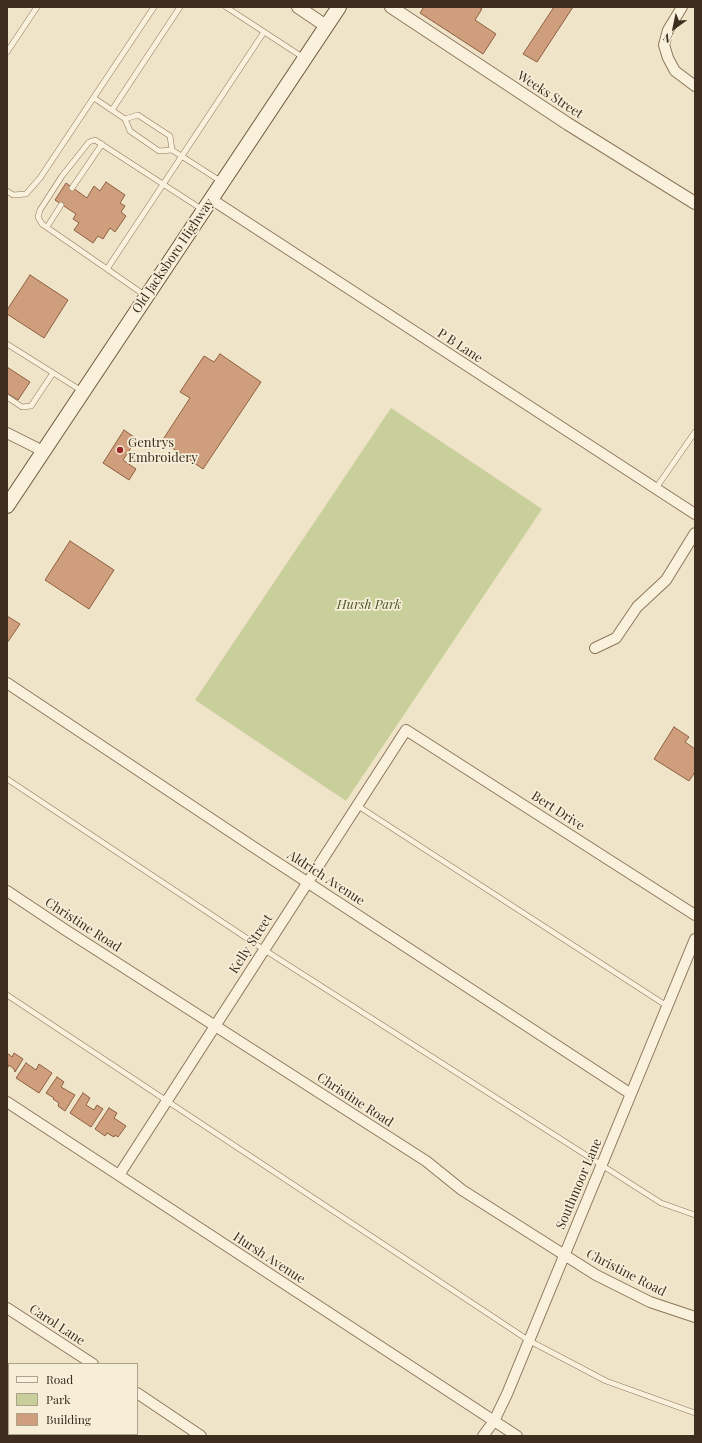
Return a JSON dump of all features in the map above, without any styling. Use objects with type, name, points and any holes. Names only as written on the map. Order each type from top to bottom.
[{"type":"main road","name":"Old Jacksboro Highway","points":[[7,506],[339,7]]},
{"type":"street","points":[[298,7],[326,26]]},
{"type":"street","name":"Weeks Street","points":[[391,7],[568,124],[695,203]]},
{"type":"street","points":[[679,8],[668,30],[664,45],[668,58],[675,71],[695,86]]},
{"type":"street","name":"P B Lane","points":[[207,205],[695,514]]},
{"type":"street","points":[[7,433],[43,451]]},
{"type":"street","points":[[595,648],[616,638],[637,607],[666,580],[695,533]]},
{"type":"street","name":"Aldrich Avenue","points":[[7,683],[258,850],[308,881],[632,1094]]},
{"type":"street","name":"Kelly Street","points":[[119,1174],[168,1101],[263,949],[358,806],[406,730]]},
{"type":"street","name":"Bert Drive","points":[[406,730],[695,915]]},
{"type":"street","name":"Christine Road","points":[[7,891],[214,1026],[426,1161],[462,1190],[596,1275],[650,1302],[695,1318]]},
{"type":"street","name":"Southmoor Lane","points":[[483,1436],[494,1421],[632,1094],[695,939]]},
{"type":"street","name":"Hursh Avenue","points":[[7,1102],[517,1436]]},
{"type":"street","name":"Carol Lane","points":[[7,1308],[91,1363]]},
{"type":"street","points":[[138,1394],[202,1436]]},
{"type":"lane","points":[[7,52],[37,7]]},
{"type":"lane","points":[[7,191],[13,195],[26,194],[40,178],[154,7]]},
{"type":"lane","points":[[112,110],[180,7]]},
{"type":"lane","points":[[226,7],[305,58]]},
{"type":"lane","points":[[107,269],[264,32]]},
{"type":"lane","points":[[94,98],[125,119],[130,131],[159,151],[172,150],[222,182]]},
{"type":"lane","points":[[125,119],[138,115],[170,136],[172,150]]},
{"type":"lane","points":[[147,296],[47,227],[38,217],[40,210],[62,176],[89,142],[95,140],[164,185],[207,205]]},
{"type":"lane","points":[[72,188],[102,144]]},
{"type":"lane","points":[[47,227],[61,205]]},
{"type":"lane","points":[[7,344],[83,392]]},
{"type":"lane","points":[[7,398],[22,407],[30,406],[53,373]]},
{"type":"lane","points":[[656,488],[695,432]]},
{"type":"lane","points":[[7,779],[263,949],[661,1203],[695,1215]]},
{"type":"lane","points":[[358,806],[668,1006]]},
{"type":"lane","points":[[7,995],[528,1340],[606,1381],[695,1413]]},
{"type":"green space","name":"Hursh Park","points":[[391,408],[542,509],[346,801],[195,700]]},
{"type":"building","points":[[424,7],[479,7],[482,9],[475,20],[496,34],[483,54],[420,13]]},
{"type":"building","points":[[554,7],[573,7],[537,62],[523,54]]},
{"type":"building","points":[[106,182],[125,195],[120,203],[125,206],[121,212],[126,216],[115,232],[110,228],[103,239],[98,236],[93,243],[74,230],[79,223],[73,219],[76,214],[55,200],[66,183],[87,198],[94,186],[100,191]]},
{"type":"building","points":[[30,275],[68,300],[44,338],[7,314],[7,310]]},
{"type":"building","points":[[220,354],[261,382],[203,469],[162,441],[190,398],[180,392],[204,356],[214,362]]},
{"type":"building","points":[[7,367],[30,382],[18,400],[7,393]]},
{"type":"building","name":"Gentrys Embroidery","points":[[124,430],[137,439],[123,460],[136,469],[129,480],[103,463]]},
{"type":"building","points":[[70,541],[114,570],[89,609],[45,580]]},
{"type":"building","points":[[7,616],[20,624],[7,643]]},
{"type":"building","points":[[674,727],[689,737],[685,742],[695,749],[695,772],[689,781],[654,759]]},
{"type":"building","points":[[7,1053],[12,1057],[14,1053],[23,1059],[15,1072],[9,1065],[7,1069]]},
{"type":"building","points":[[26,1063],[36,1070],[39,1064],[52,1073],[39,1093],[16,1078]]},
{"type":"building","points":[[57,1077],[64,1082],[61,1087],[75,1095],[65,1111],[58,1106],[59,1103],[53,1099],[54,1098],[46,1093]]},
{"type":"building","points":[[83,1093],[90,1098],[86,1105],[94,1110],[97,1105],[103,1109],[91,1127],[70,1113]]},
{"type":"building","points":[[109,1108],[117,1113],[114,1118],[126,1126],[118,1137],[115,1135],[114,1137],[107,1133],[105,1136],[95,1129]]},
{"type":"place","name":"Gentrys Embroidery","points":[[120,450]]}]
